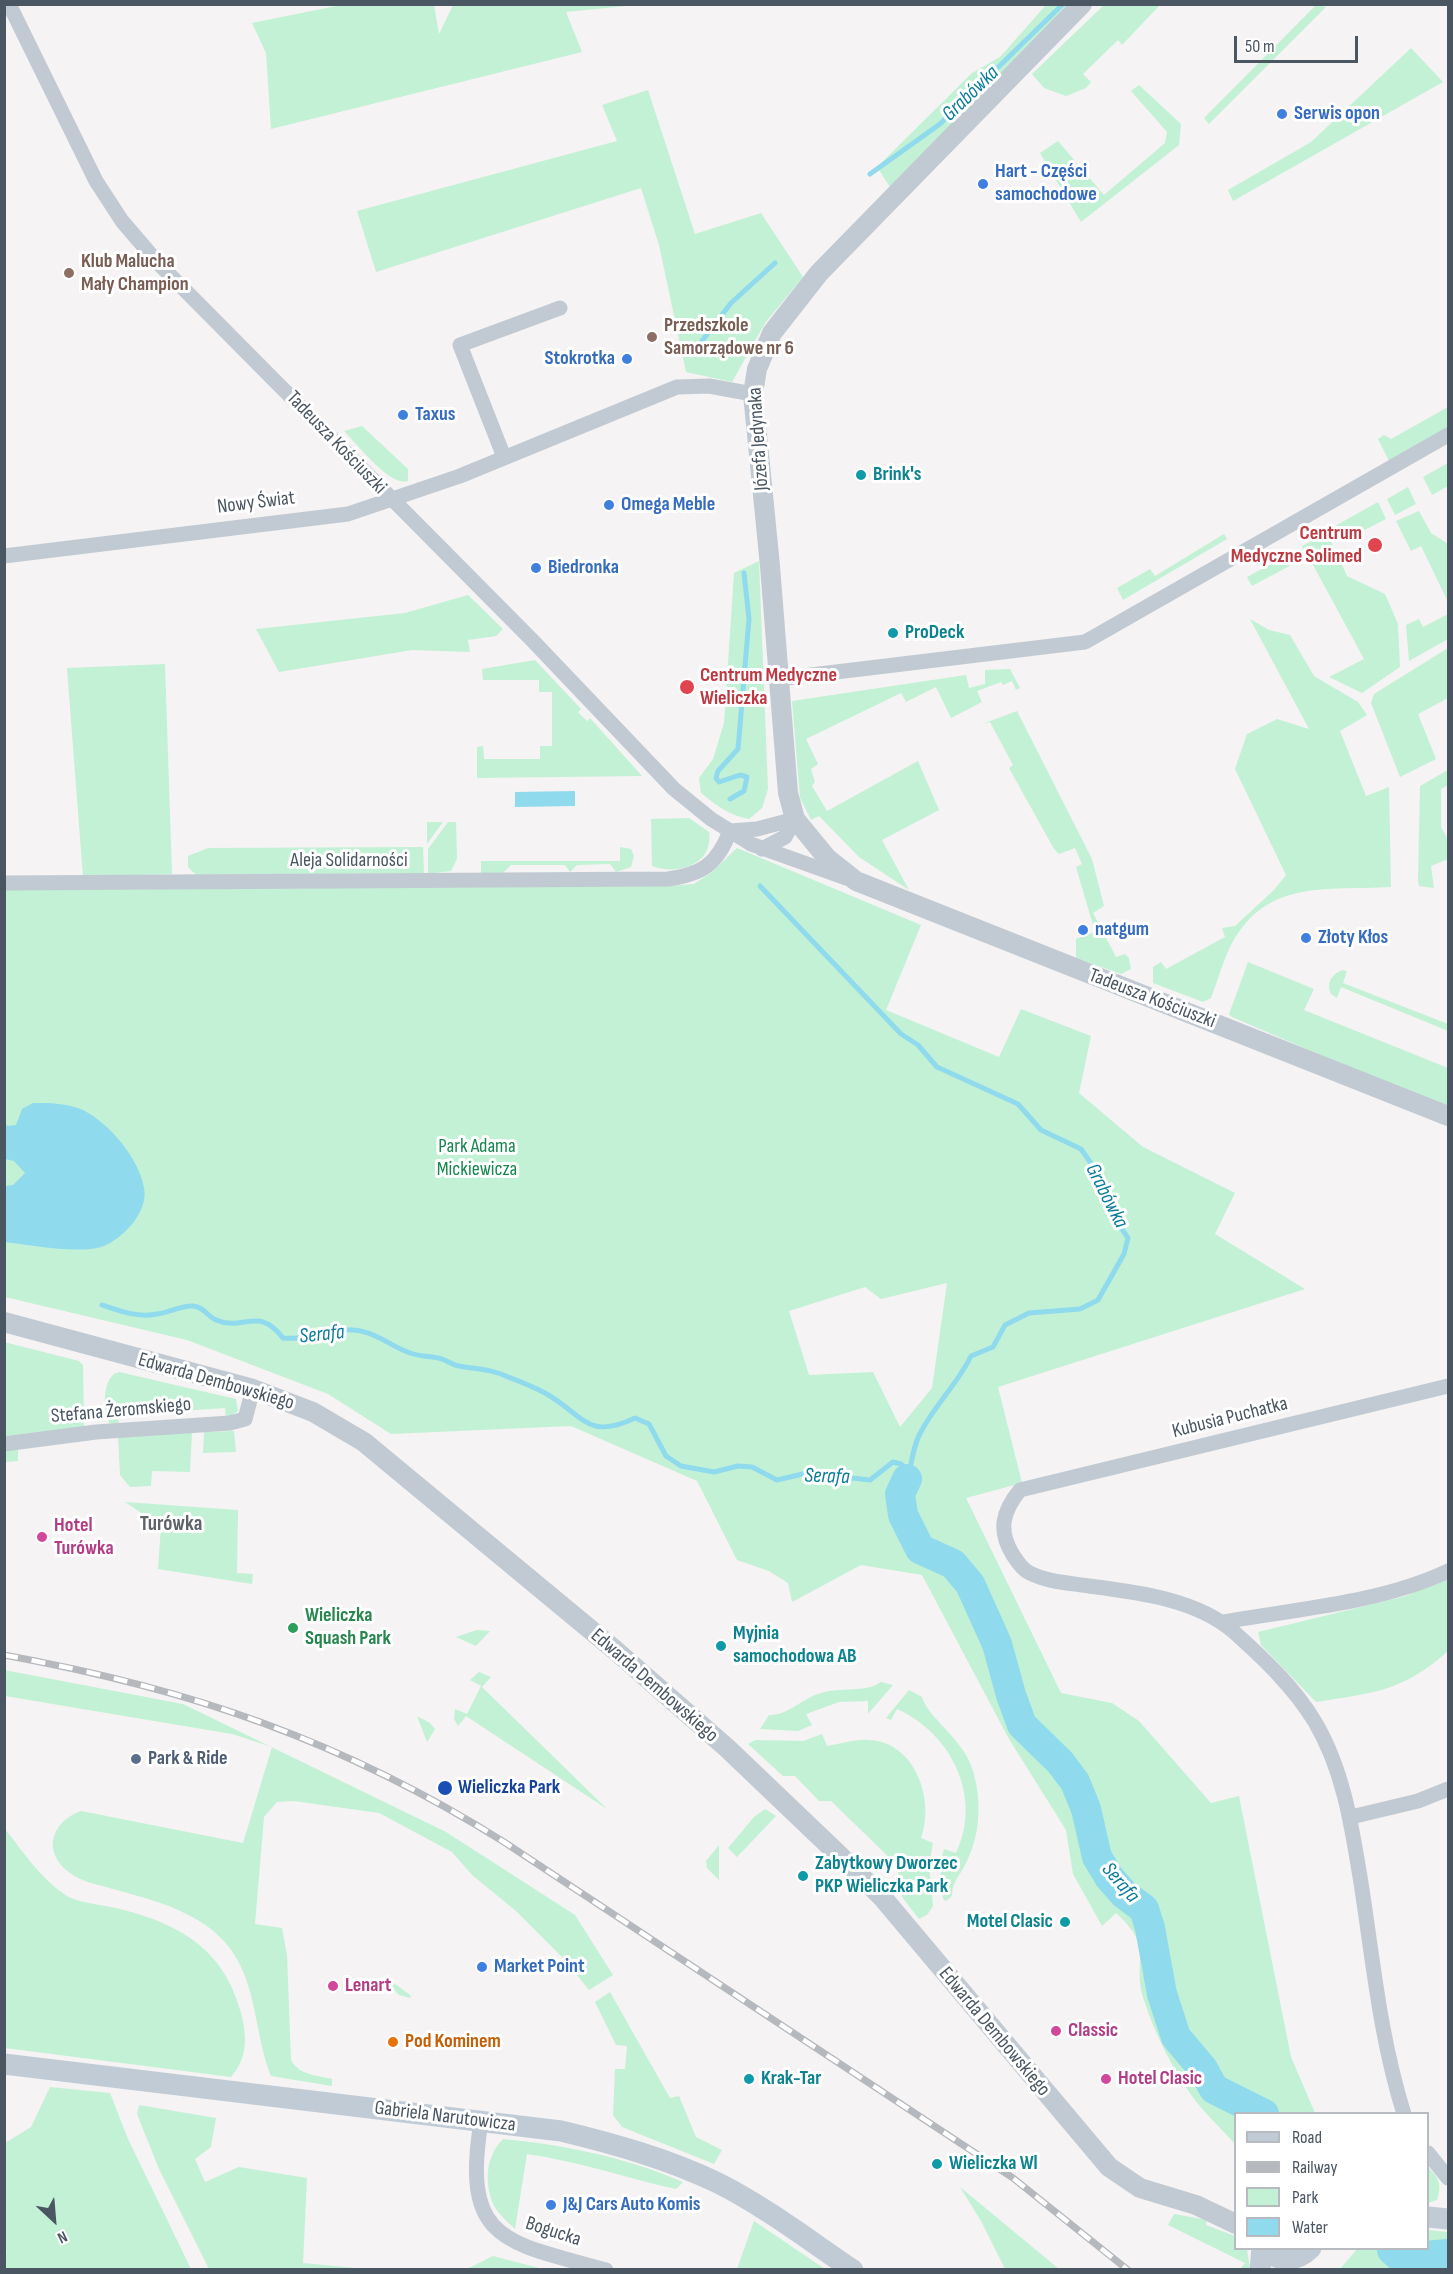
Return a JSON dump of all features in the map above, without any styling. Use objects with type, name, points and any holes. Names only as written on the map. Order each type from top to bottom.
[{"type":"main road","name":"Gabriela Narutowicza","points":[[4,2064],[561,2131],[665,2160],[720,2184],[853,2270]]},
{"type":"main road","points":[[1429,2217],[1449,2219]]},
{"type":"main road","points":[[1260,2270],[1263,2250]]},
{"type":"main road","points":[[1266,2250],[1276,2258],[1297,2259]]},
{"type":"street","name":"Tadeusza Kościuszki","points":[[9,4],[88,166],[122,221],[158,263],[532,640],[661,776],[711,819],[762,849],[856,881],[1449,1116]]},
{"type":"street","name":"Józefa Jedynaka","points":[[795,819],[788,793],[770,566],[753,394],[757,369],[772,333],[819,273],[1082,4]]},
{"type":"street","points":[[504,457],[460,345],[560,308]]},
{"type":"street","name":"Nowy Świat","points":[[4,556],[348,514],[392,500],[504,457],[677,387],[709,386],[753,394]]},
{"type":"street","points":[[778,679],[1085,642],[1449,435]]},
{"type":"street","name":"Tadeusza Kościuszki","points":[[795,819],[827,858],[856,881]]},
{"type":"street","points":[[730,831],[757,829],[795,819]]},
{"type":"street","points":[[762,849],[785,837],[795,819]]},
{"type":"street","name":"Aleja Solidarności","points":[[4,883],[668,879],[694,875],[713,861],[730,831]]},
{"type":"street","name":"Edwarda Dembowskiego","points":[[4,1322],[253,1389],[313,1412],[364,1442],[623,1657],[727,1748],[873,1888],[1109,2168],[1140,2188],[1196,2205],[1234,2223]]},
{"type":"street","name":"Kubusia Puchatka","points":[[1222,1622],[1180,1604],[1146,1595],[1047,1580],[1027,1571],[1005,1542],[1002,1525],[1008,1505],[1020,1490],[1449,1386]]},
{"type":"street","name":"Stefana Żeromskiego","points":[[4,1444],[111,1432],[230,1423],[245,1419],[253,1389]]},
{"type":"street","points":[[1222,1622],[1413,1587],[1449,1571]]},
{"type":"street","points":[[1222,1622],[1292,1688],[1316,1724],[1338,1772],[1351,1817],[1382,2030],[1403,2112]]},
{"type":"street","points":[[1351,1817],[1418,1801],[1449,1789]]},
{"type":"street","name":"Bogucka","points":[[481,2122],[475,2174],[480,2207],[487,2220],[497,2231],[516,2243],[606,2270]]},
{"type":"street","points":[[1429,2154],[1449,2178]]},
{"type":"street","name":"Edwarda Dembowskiego","points":[[1196,2205],[1234,2207]]},
{"type":"green space","points":[[346,4],[434,5],[439,34],[453,5],[636,5],[566,12],[582,52],[271,129],[266,53],[252,23]]},
{"type":"green space","points":[[1046,5],[1074,5],[890,187],[877,167],[972,73],[1000,57]]},
{"type":"green space","points":[[1104,5],[1160,5],[1122,45],[1118,40],[1083,74],[1091,82],[1086,88],[1066,96],[1044,88],[1032,74]]},
{"type":"green space","points":[[1316,5],[1326,7],[1209,124],[1204,118]]},
{"type":"green space","points":[[1411,48],[1443,82],[1233,201],[1228,190],[1311,142]]},
{"type":"green space","points":[[1139,85],[1181,124],[1179,145],[1081,222],[1040,153],[1058,141],[1104,195],[1165,143],[1167,132],[1131,91]]},
{"type":"green space","points":[[648,90],[695,234],[761,213],[803,277],[765,323],[732,382],[686,372],[659,245],[641,188],[376,272],[357,211],[617,141],[602,105]]},
{"type":"green space","points":[[1448,407],[1448,428],[1389,461],[1378,439],[1384,435],[1391,439]]},
{"type":"green space","points":[[362,426],[408,469],[408,481],[392,478],[383,471],[344,431]]},
{"type":"green space","points":[[1448,463],[1448,486],[1432,495],[1423,477]]},
{"type":"green space","points":[[1408,487],[1416,504],[1395,515],[1387,499]]},
{"type":"green space","points":[[1378,502],[1386,519],[1343,541],[1335,526]]},
{"type":"green space","points":[[1419,511],[1431,533],[1448,544],[1448,602],[1421,546],[1411,551],[1396,521]]},
{"type":"green space","points":[[1327,533],[1333,546],[1308,559],[1302,546]]},
{"type":"green space","points":[[1224,534],[1227,539],[1123,600],[1117,588],[1150,569],[1155,576]]},
{"type":"green space","points":[[1336,551],[1347,576],[1385,594],[1398,624],[1400,667],[1362,693],[1329,677],[1364,659],[1312,563]]},
{"type":"green space","points":[[1290,554],[1295,563],[1252,586],[1247,577]]},
{"type":"green space","points":[[759,561],[768,789],[762,808],[749,819],[729,813],[701,793],[699,778],[713,759],[724,723],[734,573]]},
{"type":"green space","points":[[468,595],[503,629],[496,636],[468,640],[470,652],[412,650],[279,672],[256,629],[405,613]]},
{"type":"green space","points":[[1448,614],[1448,639],[1409,661],[1406,625],[1419,619],[1423,627]]},
{"type":"green space","points":[[1250,619],[1269,630],[1290,635],[1314,676],[1358,702],[1367,715],[1340,731],[1366,796],[1389,787],[1391,887],[1321,889],[1300,892],[1280,898],[1262,908],[1246,923],[1231,945],[1211,998],[1203,1002],[1153,983],[1153,967],[1161,962],[1166,969],[1225,937],[1222,928],[1235,926],[1274,890],[1286,875],[1235,769],[1247,734],[1277,719],[1309,729]]},
{"type":"green space","points":[[1448,648],[1448,698],[1418,714],[1436,759],[1400,777],[1371,703],[1374,694]]},
{"type":"green space","points":[[535,660],[581,709],[578,712],[587,721],[590,718],[642,776],[477,778],[477,747],[483,746],[484,759],[540,759],[540,746],[552,746],[552,692],[539,692],[539,680],[483,680],[482,669]]},
{"type":"green space","points":[[165,664],[172,874],[83,877],[67,668]]},
{"type":"green space","points":[[1010,669],[1020,688],[1016,690],[1012,681],[1003,685],[1001,682],[977,691],[982,702],[951,718],[936,687],[906,702],[901,693],[806,739],[818,764],[811,769],[815,782],[812,786],[827,811],[918,761],[939,810],[882,840],[909,890],[859,857],[819,816],[811,820],[800,798],[792,701],[966,675],[969,688],[985,684],[985,670]]},
{"type":"green space","points":[[1017,711],[1092,859],[1104,906],[1093,913],[1116,957],[1125,954],[1129,958],[1131,969],[1121,974],[1076,958],[1076,939],[1095,932],[1076,867],[1082,864],[1075,848],[1059,854],[1054,849],[1009,768],[1013,765],[990,722],[982,724]]},
{"type":"green space","points":[[1448,770],[1448,785],[1441,789],[1441,827],[1448,840],[1448,859],[1431,866],[1434,888],[1419,886],[1420,786]]},
{"type":"green space","points":[[689,818],[709,832],[706,852],[692,865],[683,868],[662,869],[652,866],[651,819]]},
{"type":"green space","points":[[427,822],[443,822],[427,844]]},
{"type":"green space","points":[[448,822],[456,822],[457,859],[451,871],[428,874],[428,849]]},
{"type":"green space","points":[[423,847],[424,873],[196,875],[188,867],[188,856],[208,848]]},
{"type":"green space","points":[[620,847],[631,849],[634,856],[631,867],[616,872],[610,864],[577,865],[570,872],[565,865],[511,865],[503,873],[481,873],[481,861],[620,861]]},
{"type":"green space","name":"Park Adama Mickiewicza","points":[[737,848],[921,925],[886,1010],[999,1057],[1021,1009],[1091,1036],[1079,1093],[1143,1147],[1235,1193],[1215,1234],[1305,1289],[998,1387],[1022,1483],[966,1498],[1061,1693],[1112,1703],[1139,1721],[1211,1803],[1239,1796],[1291,2057],[1315,2112],[1234,2112],[1234,2143],[1192,2096],[1171,2062],[1148,2012],[1141,1986],[1139,1946],[1135,1936],[1116,1913],[1102,1926],[1073,1874],[1066,1830],[1009,1739],[922,1575],[861,1565],[792,1602],[788,1583],[769,1571],[737,1560],[697,1481],[571,1426],[391,1434],[328,1394],[187,1340],[5,1297],[5,890],[694,884],[712,872]],"holes":[[[947,1283],[932,1388],[900,1427],[873,1372],[809,1375],[789,1311],[865,1287],[881,1299]]]},
{"type":"green space","points":[[1248,962],[1314,989],[1304,1010],[1448,1068],[1448,1110],[1232,1017],[1229,1014]]},
{"type":"green space","points":[[1342,970],[1347,971],[1343,983],[1448,1024],[1448,1031],[1341,987],[1337,998],[1331,994],[1329,983],[1335,974]]},
{"type":"green space","points":[[4,1342],[79,1361],[83,1365],[84,1430],[5,1438]]},
{"type":"green space","points":[[119,1372],[236,1399],[238,1411],[226,1419],[225,1408],[181,1411],[181,1414],[174,1415],[173,1412],[118,1416],[119,1426],[110,1424],[107,1418],[105,1395],[109,1380]]},
{"type":"green space","points":[[192,1431],[190,1472],[152,1471],[151,1486],[130,1487],[120,1475],[118,1437]]},
{"type":"green space","points":[[234,1431],[236,1452],[203,1453],[204,1432]]},
{"type":"green space","points":[[18,1448],[18,1461],[5,1462],[4,1450]]},
{"type":"green space","points":[[125,1502],[238,1510],[237,1573],[253,1574],[252,1584],[158,1569],[161,1526]]},
{"type":"green space","points":[[1448,1577],[1448,1651],[1417,1675],[1387,1688],[1316,1702],[1261,1645],[1258,1632],[1406,1596]]},
{"type":"green space","points":[[477,1630],[490,1631],[476,1646],[456,1637]]},
{"type":"green space","points":[[4,1670],[183,1704],[270,1746],[232,1734],[5,1696]]},
{"type":"green space","points":[[479,1672],[491,1677],[482,1687],[607,1809],[466,1716],[458,1726],[454,1719],[455,1709],[467,1714],[481,1686],[470,1680]]},
{"type":"green space","points":[[881,1682],[893,1685],[868,1714],[868,1701],[839,1702],[806,1714],[812,1725],[798,1731],[760,1729],[769,1715],[789,1710],[814,1695],[828,1691],[868,1688]]},
{"type":"green space","points":[[909,1690],[922,1697],[931,1713],[968,1757],[975,1780],[978,1816],[975,1840],[955,1882],[952,1896],[946,1901],[943,1899],[940,1865],[944,1849],[956,1853],[963,1832],[966,1810],[963,1789],[957,1769],[947,1750],[933,1734],[916,1720],[897,1709],[891,1720],[886,1718]]},
{"type":"green space","points":[[417,1716],[430,1723],[435,1729],[427,1742]]},
{"type":"green space","points":[[822,1734],[827,1746],[864,1740],[885,1743],[899,1751],[910,1762],[923,1791],[925,1823],[921,1838],[933,1843],[929,1866],[933,1906],[927,1915],[919,1919],[902,1897],[897,1865],[831,1801],[819,1801],[795,1776],[783,1776],[748,1744],[755,1740],[803,1741]]},
{"type":"green space","points":[[272,1747],[446,1832],[575,1915],[613,1975],[589,1990],[565,1960],[516,1911],[472,1875],[452,1852],[379,1813],[294,1801],[277,1802],[264,1817],[255,1924],[282,1928],[287,1955],[291,2060],[304,2072],[332,2079],[332,2086],[271,2076],[245,1977],[229,1947],[218,1935],[191,1916],[176,1909],[75,1876],[61,1865],[53,1847],[53,1839],[62,1823],[81,1811],[243,1843]]},
{"type":"green space","points":[[765,1809],[776,1816],[737,1857],[728,1848],[754,1817]]},
{"type":"green space","points":[[5,1829],[41,1874],[67,1896],[138,1914],[159,1922],[195,1942],[210,1955],[223,1971],[233,1990],[243,2022],[245,2046],[241,2062],[231,2077],[5,2048]]},
{"type":"green space","points":[[719,1845],[719,1880],[707,1868],[706,1861]]},
{"type":"green space","points":[[390,1980],[411,1998],[399,1995],[389,1984]]},
{"type":"green space","points":[[610,1992],[670,2098],[679,2096],[696,2137],[722,2150],[714,2164],[622,2127],[613,2115],[615,2069],[625,2069],[627,2046],[616,2045],[595,2002]]},
{"type":"green space","points":[[50,2087],[110,2093],[128,2139],[191,2269],[5,2269],[7,2253],[4,2249],[5,2143],[31,2127]]},
{"type":"green space","points":[[139,2105],[216,2118],[211,2147],[195,2159],[205,2182],[239,2167],[307,2178],[303,2263],[366,2269],[209,2269],[159,2169],[137,2114]]},
{"type":"green space","points":[[503,2139],[594,2153],[683,2182],[676,2189],[583,2165],[527,2154],[515,2229],[493,2204],[488,2187],[490,2161]]},
{"type":"green space","points":[[1429,2168],[1437,2178],[1439,2190],[1437,2200],[1429,2203]]},
{"type":"green space","points":[[960,2187],[1059,2269],[1005,2269],[981,2221]]},
{"type":"green space","points":[[1174,2214],[1207,2220],[1206,2225],[1234,2236],[1234,2250],[1247,2250],[1250,2269],[1240,2269],[1245,2263],[1168,2225]]},
{"type":"green space","points":[[754,2221],[825,2269],[737,2269]]},
{"type":"green space","points":[[1429,2230],[1448,2232],[1448,2269],[1340,2269],[1356,2250],[1429,2250]]},
{"type":"green space","points":[[493,2256],[543,2269],[467,2269]]},
{"type":"water","points":[[575,791],[575,806],[515,807],[515,792]]},
{"type":"water","points":[[33,1103],[71,1106],[93,1116],[112,1132],[136,1165],[144,1188],[142,1206],[125,1232],[109,1243],[101,1247],[80,1250],[5,1242],[5,1186],[13,1185],[25,1173],[14,1161],[5,1159],[5,1122],[7,1126],[16,1125],[22,1109]]},
{"type":"waterway","name":"Grabówka","points":[[870,174],[940,124],[1063,4]]},
{"type":"waterway","name":"Grabówka","points":[[695,350],[731,303],[775,263]]},
{"type":"waterway","name":"Grabówka","points":[[730,799],[744,791],[747,777],[740,775],[719,782],[716,778],[718,771],[738,749],[749,619],[744,573]]},
{"type":"waterway","name":"Grabówka","points":[[760,886],[901,1034],[918,1045],[937,1067],[1018,1104],[1041,1130],[1081,1149],[1100,1176],[1111,1213],[1128,1238],[1124,1254],[1098,1300],[1080,1309],[1029,1313],[1005,1325],[993,1347],[971,1356],[919,1435],[909,1474]]},
{"type":"waterway","name":"Serafa","points":[[102,1305],[143,1315],[193,1306],[200,1308],[216,1320],[226,1323],[251,1321],[266,1323],[283,1338],[300,1338],[342,1330],[363,1331],[414,1354],[502,1374],[545,1393],[580,1418],[597,1426],[607,1427],[635,1418],[649,1424],[666,1456],[681,1466],[714,1472],[738,1466],[752,1467],[777,1480],[807,1473],[870,1480],[893,1462],[901,1464],[907,1470],[907,1479]]},
{"type":"waterway","name":"Serafa","points":[[907,1479],[900,1494],[903,1515],[920,1549],[953,1564],[970,1584],[997,1644],[1022,1725],[1060,1762],[1075,1782],[1086,1809],[1097,1857],[1109,1877],[1124,1894],[1144,1909],[1150,1928],[1162,1994],[1176,2037],[1203,2069],[1214,2089],[1260,2112]]},
{"type":"waterway","name":"Serafa","points":[[1392,2250],[1401,2258],[1448,2254]]},
{"type":"railway","points":[[4,1655],[138,1684],[264,1723],[324,1747],[444,1806],[504,1842],[1013,2178],[1128,2270]]},
{"type":"place","name":"Serwis opon","points":[[1282,114]]},
{"type":"place","name":"Hart - Części samochodowe","points":[[983,184]]},
{"type":"place","name":"Klub Malucha Mały Champion","points":[[69,273]]},
{"type":"place","name":"Przedszkole Samorządowe nr 6","points":[[652,337]]},
{"type":"place","name":"Stokrotka","points":[[627,359]]},
{"type":"place","name":"Taxus","points":[[403,415]]},
{"type":"place","name":"Brink's","points":[[861,475]]},
{"type":"place","name":"Omega Meble","points":[[609,505]]},
{"type":"place","name":"Centrum Medyczne Solimed","points":[[1375,545]]},
{"type":"place","name":"Biedronka","points":[[536,568]]},
{"type":"place","name":"ProDeck","points":[[893,633]]},
{"type":"place","name":"Centrum Medyczne Wieliczka","points":[[687,687]]},
{"type":"place","name":"natgum","points":[[1083,930]]},
{"type":"place","name":"Złoty Kłos","points":[[1306,938]]},
{"type":"place","name":"Hotel Turówka","points":[[42,1537]]},
{"type":"place","name":"Wieliczka Squash Park","points":[[293,1628]]},
{"type":"place","name":"Myjnia samochodowa AB","points":[[721,1646]]},
{"type":"place","name":"Park & Ride","points":[[136,1759]]},
{"type":"place","name":"Wieliczka Park","points":[[445,1788]]},
{"type":"place","name":"Zabytkowy Dworzec PKP Wieliczka Park","points":[[803,1876]]},
{"type":"place","name":"Motel Clasic","points":[[1065,1922]]},
{"type":"place","name":"Market Point","points":[[482,1967]]},
{"type":"place","name":"Lenart","points":[[333,1986]]},
{"type":"place","name":"Classic","points":[[1056,2031]]},
{"type":"place","name":"Pod Kominem","points":[[393,2042]]},
{"type":"place","name":"Krak-Tar","points":[[749,2079]]},
{"type":"place","name":"Hotel Clasic","points":[[1106,2079]]},
{"type":"place","name":"Wieliczka Wl","points":[[937,2164]]},
{"type":"place","name":"J&J Cars Auto Komis","points":[[551,2205]]},
{"type":"district","name":"Turówka","points":[[171,1525]]}]
